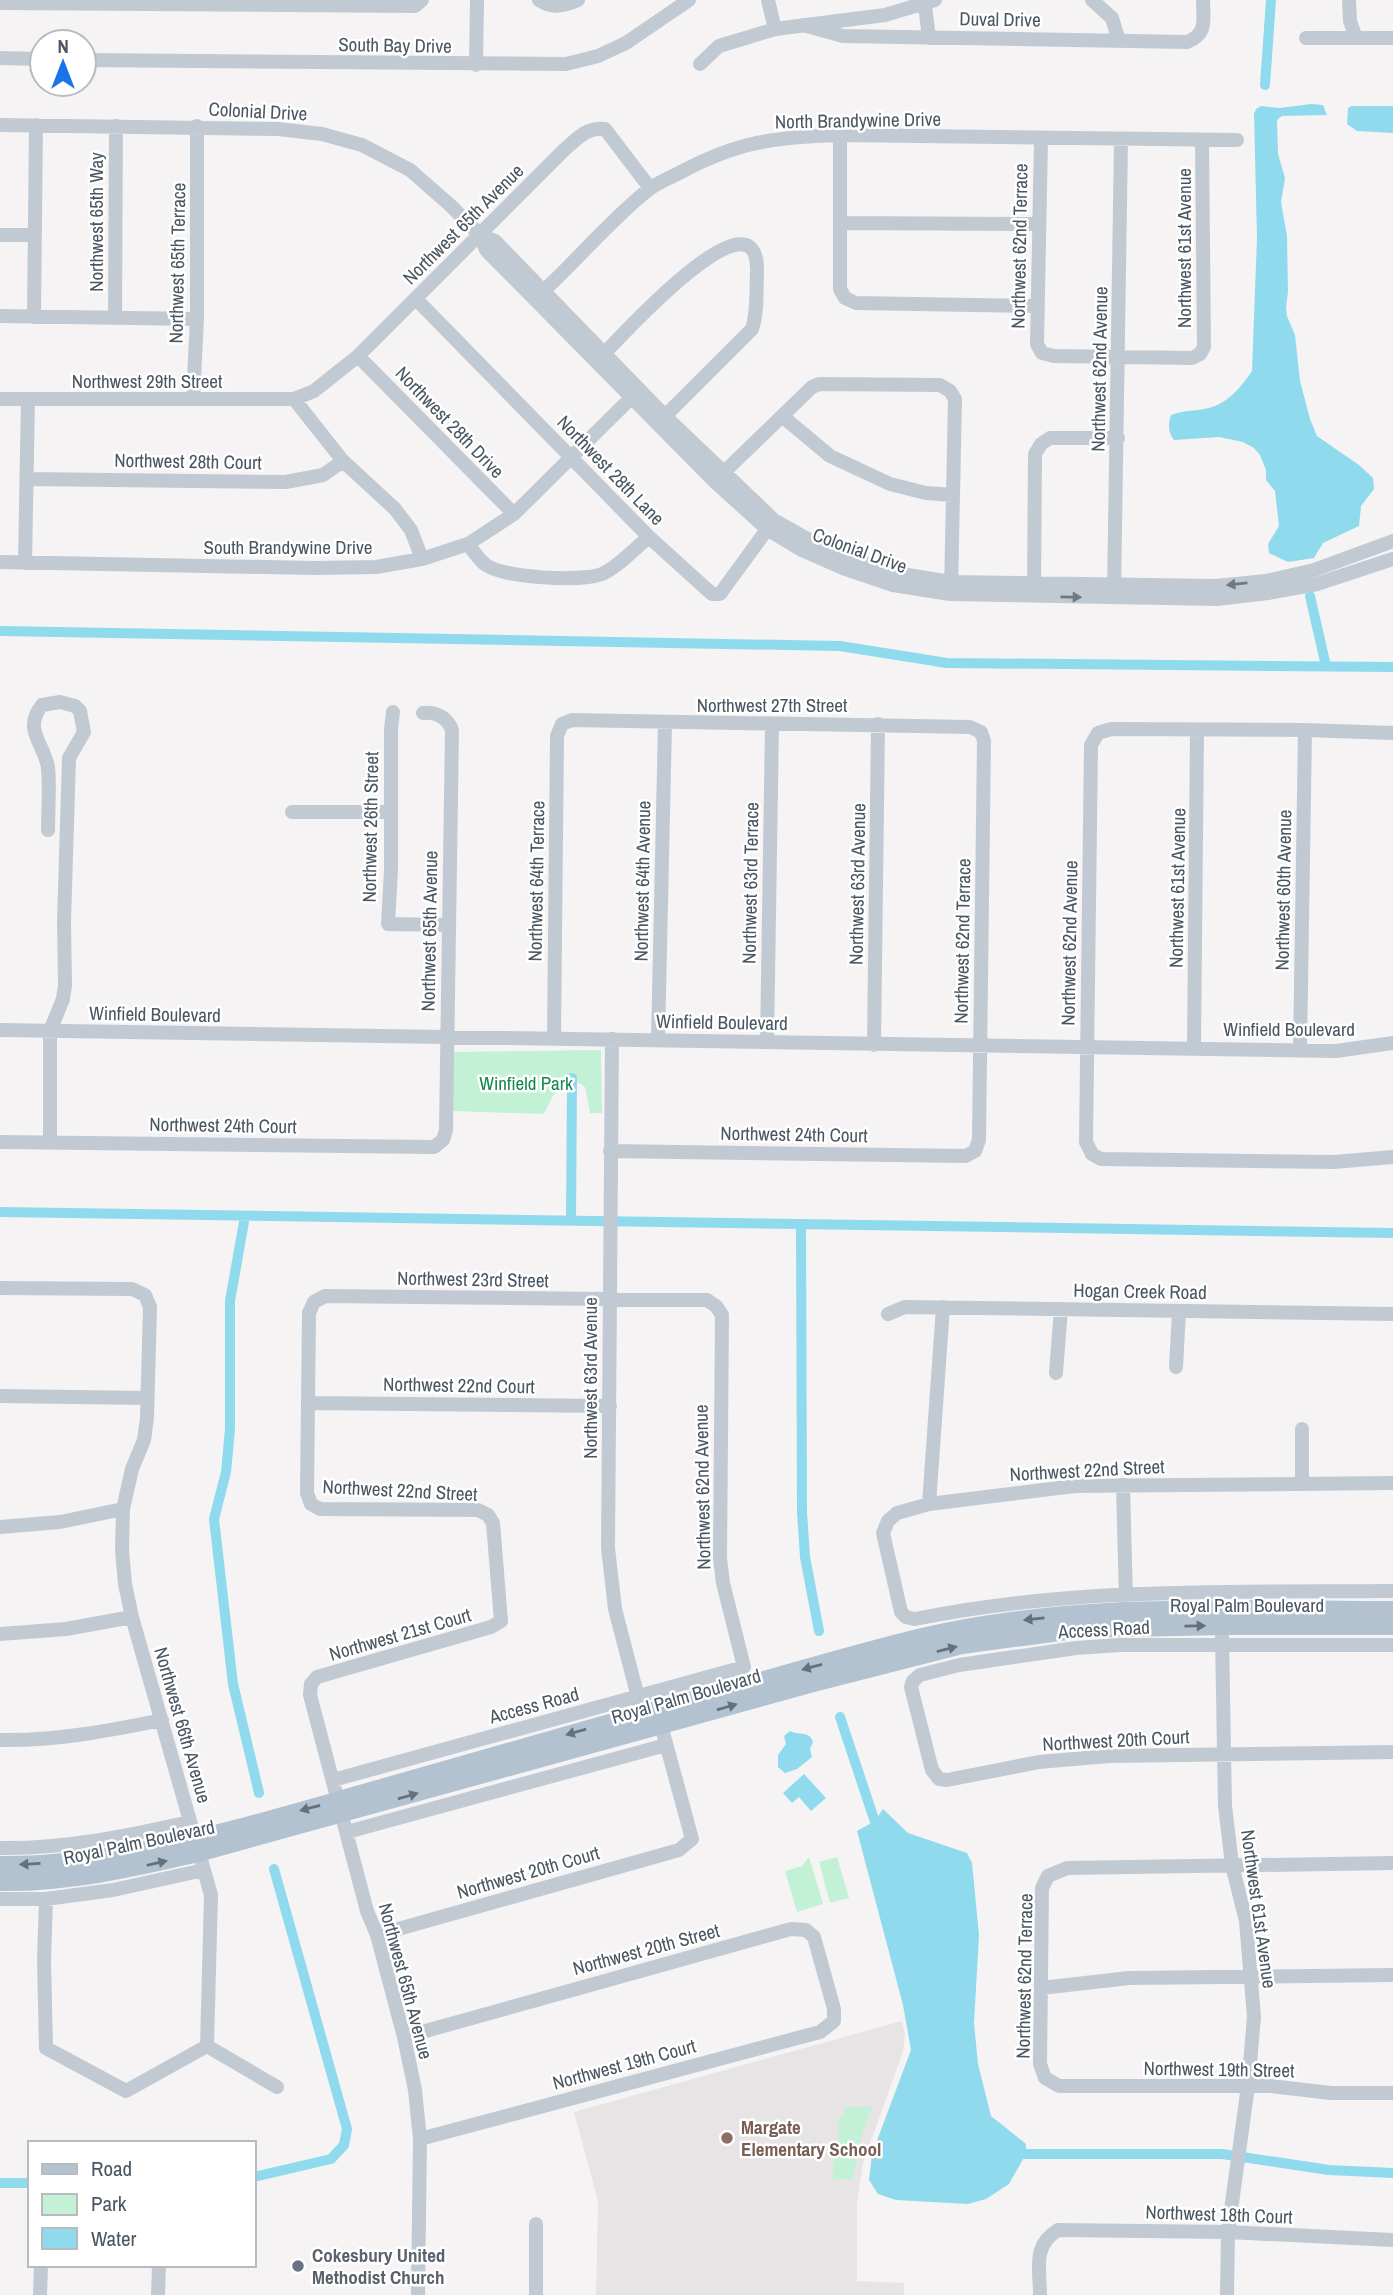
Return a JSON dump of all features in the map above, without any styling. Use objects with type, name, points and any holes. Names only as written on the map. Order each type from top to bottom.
[{"type":"main road","name":"Royal Palm Boulevard","points":[[340,1807],[640,1705],[675,1704],[958,1629],[1040,1618],[1223,1618],[1393,1610]]},
{"type":"main road","name":"Royal Palm Boulevard","points":[[1223,1618],[1393,1626]]},
{"type":"main road","name":"Royal Palm Boulevard","points":[[0,1882],[66,1879],[123,1870],[196,1846],[340,1807],[621,1736],[962,1645],[1127,1620]]},
{"type":"main road","points":[[661,1725],[662,1719],[675,1704]]},
{"type":"main road","points":[[621,1736],[634,1726],[640,1705]]},
{"type":"main road","name":"Royal Palm Boulevard","points":[[0,1865],[65,1862],[196,1846]]},
{"type":"street","points":[[476,65],[477,0]]},
{"type":"street","points":[[539,1],[549,6],[566,6],[578,0]]},
{"type":"street","name":"South Bay Drive","points":[[98,60],[566,64],[598,56],[626,43],[689,0]]},
{"type":"street","points":[[768,0],[775,29]]},
{"type":"street","points":[[1092,0],[1112,18],[1119,41]]},
{"type":"street","name":"Duval Drive","points":[[803,25],[843,36],[1187,42],[1197,38],[1202,31],[1203,0]]},
{"type":"street","points":[[1349,0],[1350,21],[1356,38]]},
{"type":"street","points":[[0,3],[343,2],[415,6],[422,1]]},
{"type":"street","points":[[700,64],[719,47],[775,29],[885,15],[930,2],[929,38]]},
{"type":"street","points":[[1306,38],[1393,38]]},
{"type":"street","points":[[0,58],[28,59]]},
{"type":"street","name":"Colonial Drive","points":[[0,125],[278,129],[322,134],[362,145],[410,170],[450,205],[480,235],[486,250],[539,296],[661,420],[771,525],[800,549],[893,585],[1114,591],[1217,599],[1268,593],[1315,577],[1393,541]]},
{"type":"street","points":[[34,317],[36,125]]},
{"type":"street","name":"Northwest 65th Way","points":[[115,318],[116,126]]},
{"type":"street","name":"Northwest 65th Terrace","points":[[193,400],[197,319],[197,126]]},
{"type":"street","name":"Northwest 65th Avenue","points":[[294,400],[314,390],[358,356],[584,132],[594,128],[605,129],[650,188]]},
{"type":"street","points":[[840,135],[840,289],[845,298],[856,303],[1037,306]]},
{"type":"street","name":"North Brandywine Drive","points":[[539,296],[650,188],[705,159],[753,142],[840,135],[1237,141]]},
{"type":"street","name":"Northwest 62nd Terrace","points":[[1041,139],[1037,344],[1042,352],[1054,356],[1118,358]]},
{"type":"street","name":"Northwest 62nd Avenue","points":[[1114,591],[1122,140]]},
{"type":"street","name":"Northwest 61st Avenue","points":[[1118,358],[1192,358],[1200,354],[1204,347],[1202,141]]},
{"type":"street","points":[[840,223],[1038,224]]},
{"type":"street","points":[[0,235],[34,235]]},
{"type":"street","points":[[601,357],[667,291],[703,261],[730,245],[740,243],[750,247],[757,257],[755,318],[752,329],[661,420]]},
{"type":"street","name":"Northwest 28th Lane","points":[[415,299],[649,537],[712,594],[720,594],[771,525]]},
{"type":"street","points":[[0,316],[197,319]]},
{"type":"street","name":"Northwest 28th Drive","points":[[358,356],[514,514]]},
{"type":"street","points":[[719,477],[812,387],[819,384],[940,385],[950,390],[955,400],[951,588]]},
{"type":"street","name":"South Brandywine Drive","points":[[0,562],[314,568],[376,567],[422,559],[468,544],[514,514],[635,394]]},
{"type":"street","name":"Northwest 29th Street","points":[[0,399],[294,400]]},
{"type":"street","points":[[25,563],[28,400]]},
{"type":"street","points":[[294,400],[344,461],[395,509],[411,530],[422,559]]},
{"type":"street","points":[[782,416],[830,456],[890,485],[926,494],[953,495]]},
{"type":"street","points":[[1034,590],[1035,454],[1041,444],[1050,438],[1118,438]]},
{"type":"street","name":"Northwest 28th Court","points":[[27,479],[286,482],[323,475],[344,461]]},
{"type":"street","points":[[468,544],[484,564],[502,573],[523,576],[587,576],[603,573],[649,537]]},
{"type":"street","points":[[1368,551],[1374,566]]},
{"type":"street","name":"Colonial Drive","points":[[1315,577],[1374,566],[1393,559]]},
{"type":"street","name":"Winfield Boulevard","points":[[48,830],[48,769],[46,757],[34,734],[34,724],[42,705],[60,702],[75,706],[80,711],[84,732],[69,758],[65,985],[63,999],[50,1031]]},
{"type":"street","name":"Northwest 26th Street","points":[[393,712],[388,924],[448,925]]},
{"type":"street","name":"Northwest 65th Avenue","points":[[423,713],[442,716],[450,722],[452,730],[446,1130],[443,1140]]},
{"type":"street","name":"Northwest 27th Street","points":[[562,724],[572,720],[878,724],[970,727],[981,732]]},
{"type":"street","name":"Northwest 64th Avenue","points":[[658,1040],[665,723]]},
{"type":"street","name":"Northwest 64th Terrace","points":[[554,1039],[558,736],[562,724]]},
{"type":"street","name":"Northwest 63rd Terrace","points":[[767,1042],[772,724]]},
{"type":"street","name":"Northwest 63rd Avenue","points":[[874,1045],[878,724]]},
{"type":"street","name":"Northwest 62nd Avenue","points":[[1197,730],[1111,729],[1098,733],[1091,745],[1086,1142],[1092,1154],[1101,1159],[1334,1162],[1393,1157]]},
{"type":"street","points":[[1197,730],[1393,733]]},
{"type":"street","name":"Northwest 61st Avenue","points":[[1194,1048],[1197,730]]},
{"type":"street","name":"Northwest 60th Avenue","points":[[1300,1050],[1305,730]]},
{"type":"street","name":"Northwest 62nd Terrace","points":[[975,1150],[979,1140],[984,741],[981,732]]},
{"type":"street","points":[[292,812],[390,812]]},
{"type":"street","name":"Winfield Boulevard","points":[[0,1030],[1336,1051],[1393,1043]]},
{"type":"street","points":[[50,1031],[50,1142]]},
{"type":"street","name":"Northwest 63rd Avenue","points":[[612,1040],[608,1516],[611,1576],[623,1646],[640,1705]]},
{"type":"street","name":"Northwest 24th Court","points":[[0,1142],[434,1147],[443,1140]]},
{"type":"street","name":"Northwest 24th Court","points":[[610,1151],[965,1156],[975,1150]]},
{"type":"street","name":"Northwest 66th Avenue","points":[[0,1288],[132,1289],[145,1295],[150,1307],[144,1440],[132,1469],[123,1509],[122,1550],[132,1617],[211,1895],[207,2046]]},
{"type":"street","name":"Northwest 23rd Street","points":[[308,1403],[309,1313],[314,1302],[325,1296],[707,1300],[716,1306]]},
{"type":"street","name":"Northwest 62nd Avenue","points":[[716,1306],[722,1315],[720,1558],[723,1583],[744,1667]]},
{"type":"street","name":"Hogan Creek Road","points":[[888,1314],[905,1307],[1393,1314]]},
{"type":"street","points":[[929,1504],[943,1307]]},
{"type":"street","points":[[1056,1373],[1061,1310]]},
{"type":"street","points":[[1177,1367],[1179,1311]]},
{"type":"street","points":[[0,1396],[147,1398]]},
{"type":"street","name":"Northwest 22nd Court","points":[[308,1403],[610,1406]]},
{"type":"street","name":"Northwest 22nd Street","points":[[308,1403],[307,1493],[311,1504],[320,1509],[478,1510],[488,1515],[493,1523],[501,1621]]},
{"type":"street","points":[[1302,1429],[1302,1483]]},
{"type":"street","name":"Northwest 22nd Street","points":[[906,1617],[901,1612],[883,1533],[888,1521],[897,1513],[929,1504],[1075,1486],[1393,1483]]},
{"type":"street","points":[[1123,1485],[1127,1620]]},
{"type":"street","points":[[0,1527],[60,1522],[123,1509]]},
{"type":"street","name":"Access Road","points":[[906,1617],[915,1619],[1020,1602],[1126,1593],[1393,1591]]},
{"type":"street","points":[[0,1634],[66,1629],[132,1617]]},
{"type":"street","name":"Northwest 61st Avenue","points":[[1223,1618],[1225,1807],[1232,1865],[1246,1921],[1255,2017],[1228,2232],[1227,2295]]},
{"type":"street","name":"Northwest 21st Court","points":[[311,1684],[317,1677],[491,1628],[501,1621]]},
{"type":"street","name":"Access Road","points":[[911,1688],[913,1681],[920,1675],[959,1665],[1120,1645],[1393,1645]]},
{"type":"street","name":"Access Road","points":[[333,1780],[640,1705],[744,1667]]},
{"type":"street","name":"Northwest 65th Avenue","points":[[311,1684],[310,1695],[367,1911],[377,1935],[415,2090],[420,2139],[418,2295]]},
{"type":"street","name":"Northwest 20th Court","points":[[911,1688],[932,1770],[939,1779],[947,1780],[1039,1762],[1110,1756],[1393,1752]]},
{"type":"street","points":[[0,1740],[29,1741],[82,1735],[162,1720]]},
{"type":"street","points":[[347,1832],[666,1745],[661,1725]]},
{"type":"street","name":"Northwest 20th Court","points":[[377,1935],[679,1850],[692,1839],[666,1745]]},
{"type":"street","points":[[0,1848],[121,1838],[196,1846]]},
{"type":"street","points":[[0,1899],[46,1899],[113,1890],[196,1846]]},
{"type":"street","points":[[1232,1865],[1393,1863]]},
{"type":"street","name":"Northwest 62nd Terrace","points":[[1045,2078],[1040,2064],[1042,1888],[1048,1876],[1067,1868],[1232,1865]]},
{"type":"street","points":[[46,1899],[46,2048],[126,2091],[207,2046],[277,2087]]},
{"type":"street","name":"Northwest 20th Street","points":[[404,2037],[791,1929],[806,1930],[814,1937],[834,2008],[834,2021]]},
{"type":"street","points":[[1041,1988],[1129,1978],[1393,1975]]},
{"type":"street","name":"Northwest 19th Court","points":[[420,2139],[820,2032],[834,2021]]},
{"type":"street","name":"Northwest 19th Street","points":[[1045,2078],[1059,2086],[1270,2086],[1331,2093],[1393,2093]]},
{"type":"street","points":[[536,2224],[536,2295]]},
{"type":"street","name":"Northwest 18th Court","points":[[1040,2295],[1040,2249],[1046,2237],[1058,2230],[1228,2232],[1393,2240]]},
{"type":"street","points":[[40,2295],[41,2267]]},
{"type":"street","points":[[158,2295],[159,2267]]},
{"type":"shaded area","name":"Margate Elementary School","points":[[902,2021],[905,2034],[903,2051],[863,2163],[857,2202],[857,2281],[904,2283],[904,2295],[596,2295],[598,2201],[574,2112]]},
{"type":"green space","name":"Winfield Park","points":[[601,1050],[602,1113],[590,1113],[585,1087],[579,1083],[564,1084],[553,1096],[544,1114],[452,1111],[453,1052]]},
{"type":"green space","points":[[809,1857],[823,1904],[797,1912],[785,1871],[802,1866]]},
{"type":"green space","points":[[837,1857],[849,1898],[830,1903],[819,1862]]},
{"type":"green space","points":[[844,2107],[872,2107],[861,2136],[853,2179],[833,2179],[834,2155],[838,2151],[839,2116],[844,2116]]},
{"type":"water","points":[[1323,105],[1327,115],[1282,116],[1277,120],[1278,154],[1285,178],[1281,202],[1287,236],[1287,316],[1295,335],[1300,381],[1317,436],[1373,478],[1374,489],[1361,506],[1359,526],[1323,543],[1314,558],[1288,562],[1269,553],[1268,544],[1279,526],[1275,491],[1266,480],[1266,470],[1254,448],[1243,442],[1219,437],[1174,440],[1169,425],[1171,415],[1210,408],[1226,400],[1252,371],[1257,238],[1254,114],[1261,106],[1280,108]]},
{"type":"water","points":[[1393,106],[1393,133],[1357,131],[1347,124],[1348,108]]},
{"type":"water","points":[[790,1731],[811,1738],[812,1757],[797,1769],[785,1773],[778,1767],[778,1755],[786,1744],[784,1736]]},
{"type":"water","points":[[804,1774],[826,1798],[811,1811],[799,1797],[792,1803],[783,1793]]},
{"type":"water","points":[[883,1809],[908,1833],[967,1853],[972,1863],[979,1935],[974,2023],[978,2064],[991,2116],[1026,2144],[1026,2154],[1009,2184],[986,2199],[968,2204],[896,2200],[878,2194],[869,2180],[872,2154],[911,2050],[903,2005],[857,1831],[875,1821]]},
{"type":"waterway","points":[[1265,85],[1271,0]]},
{"type":"waterway","points":[[1310,596],[1326,666]]},
{"type":"waterway","points":[[0,631],[840,646],[947,663],[1393,667]]},
{"type":"waterway","points":[[571,1221],[572,1078]]},
{"type":"waterway","points":[[0,1212],[1393,1233]]},
{"type":"waterway","points":[[245,1216],[230,1301],[230,1429],[226,1472],[214,1519],[233,1684],[259,1793]]},
{"type":"waterway","points":[[801,1224],[802,1512],[805,1557],[819,1631]]},
{"type":"waterway","points":[[840,1717],[878,1831]]},
{"type":"waterway","points":[[256,2177],[331,2159],[344,2145],[347,2129],[274,1869]]},
{"type":"waterway","points":[[1013,2154],[1222,2154],[1329,2170],[1393,2173]]},
{"type":"waterway","points":[[0,2183],[28,2183]]},
{"type":"place","name":"Margate Elementary School","points":[[727,2138]]},
{"type":"place","name":"Cokesbury United Methodist Church","points":[[298,2266]]}]
